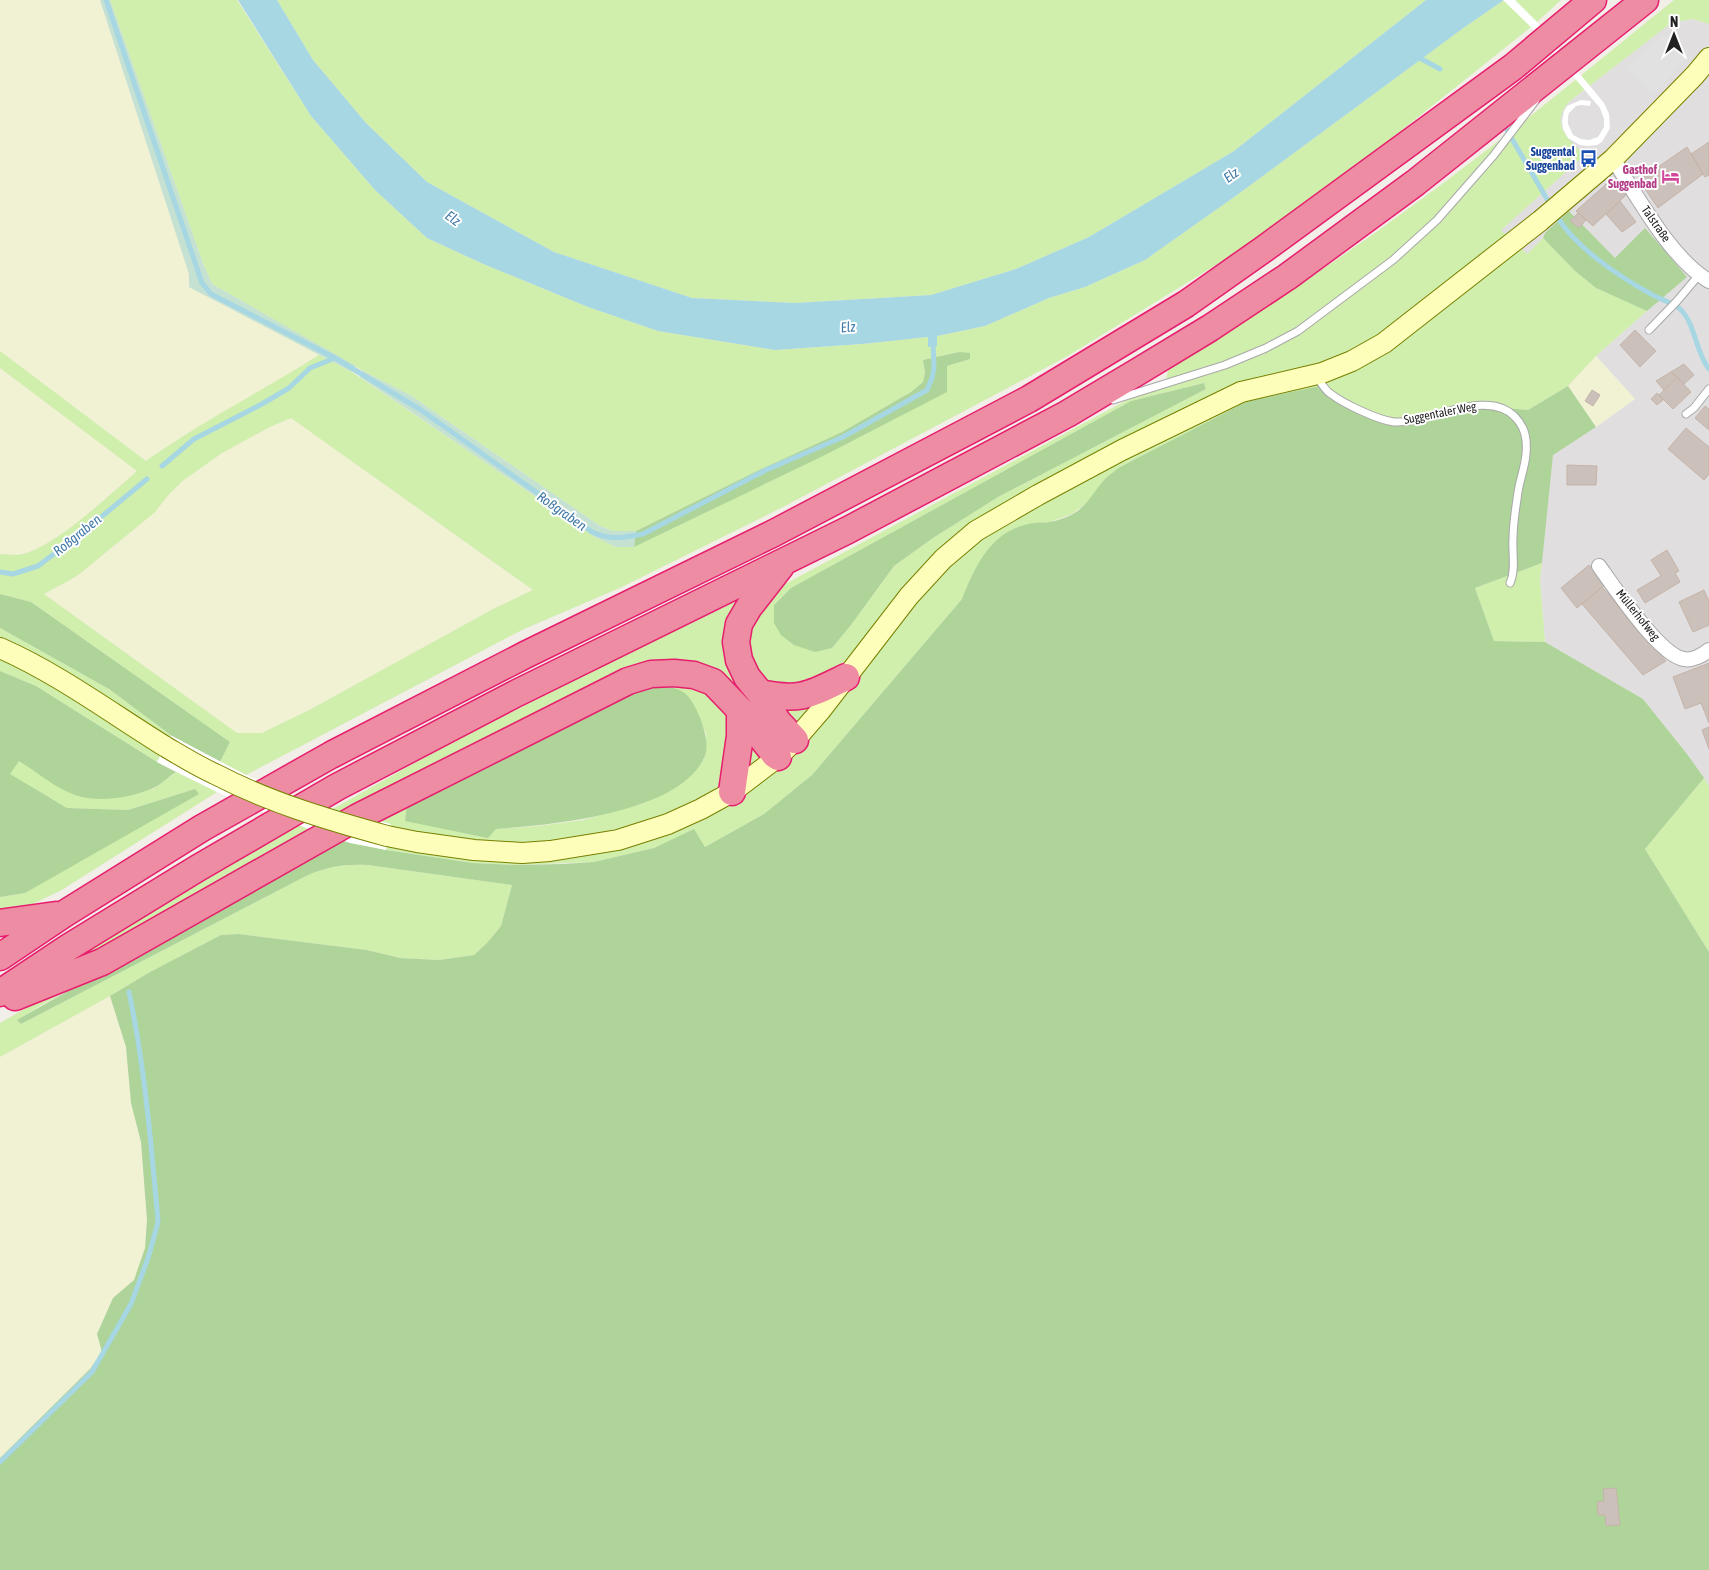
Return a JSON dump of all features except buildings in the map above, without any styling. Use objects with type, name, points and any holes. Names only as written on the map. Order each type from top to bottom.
[{"type":"highway","points":[[0,957],[64,914],[202,828],[331,755],[525,655],[774,533],[1037,394],[1186,304],[1256,255],[1513,67],[1593,0]]},
{"type":"highway","points":[[0,993],[69,947],[198,868],[337,787],[516,693],[783,563],[1067,414],[1210,328],[1287,277],[1416,183],[1645,0]]},
{"type":"highway","points":[[0,1003],[102,962],[358,817],[628,681],[651,674],[674,673],[694,675],[713,682],[740,710],[775,756],[787,749],[778,722],[760,692],[747,677],[738,660],[736,642],[739,624],[749,607],[783,563]]},
{"type":"highway","points":[[760,692],[781,697],[800,697],[846,677]]},
{"type":"highway","points":[[732,792],[740,736],[740,710]]},
{"type":"highway","points":[[0,923],[64,914]]},
{"type":"street","points":[[0,648],[23,658],[69,684],[166,747],[216,776],[273,800],[329,820],[387,836],[474,850],[522,853],[558,850],[618,840],[668,824],[732,792],[787,749],[928,574],[976,531],[1122,450],[1241,392],[1322,373],[1352,361],[1384,343],[1540,221],[1612,159],[1695,75],[1709,58]]},
{"type":"street","name":"Talstraße","points":[[1612,159],[1665,238],[1683,261],[1704,278]]},
{"type":"street","name":"Müllerhofweg","points":[[1599,566],[1649,632],[1666,650],[1684,659],[1700,656],[1709,650]]},
{"type":"lane","points":[[1067,414],[1225,365],[1266,348],[1298,331],[1392,260],[1437,220],[1494,155],[1530,109],[1554,73]]},
{"type":"lane","points":[[1649,330],[1670,308],[1704,278]]},
{"type":"lane","name":"Suggentaler Weg","points":[[1321,383],[1331,394],[1357,408],[1376,418],[1394,422],[1426,418],[1468,407],[1489,405],[1510,412],[1514,416],[1525,431],[1526,462],[1519,483],[1514,516],[1513,576],[1510,583]]},
{"type":"lane","points":[[1686,414],[1694,408],[1709,389]]},
{"type":"shaded area","points":[[1693,19],[1709,24],[1709,786],[1687,754],[1643,699],[1545,642],[1540,580],[1553,454],[1596,427],[1635,399],[1596,356],[1686,277],[1615,258],[1569,211],[1545,233],[1543,238],[1527,254],[1501,230],[1584,156],[1567,139],[1562,129],[1560,117],[1563,108],[1671,23]]},
{"type":"shaded area","points":[[1665,33],[1690,55],[1654,95],[1626,69]]},
{"type":"green space","points":[[0,0],[100,0],[189,274],[189,287],[319,355],[174,442],[146,461],[0,351]]},
{"type":"green space","points":[[100,0],[110,0],[212,284],[356,366],[352,372],[189,287],[189,274]]},
{"type":"green space","points":[[110,0],[237,0],[311,116],[375,190],[427,238],[481,263],[588,307],[658,331],[775,350],[928,337],[929,347],[937,346],[937,336],[985,326],[1049,298],[1085,287],[1145,260],[1504,0],[1531,27],[1353,169],[1229,257],[1066,357],[783,507],[622,587],[522,630],[246,775],[220,762],[230,742],[31,602],[0,594],[0,554],[16,555],[30,552],[62,534],[137,471],[0,368],[0,351],[146,461],[188,433],[319,355],[352,372],[595,537],[616,547],[946,392],[947,366],[970,359],[959,352],[923,360],[925,373],[923,382],[911,392],[842,432],[757,471],[636,531],[612,531],[600,526],[410,395],[363,371],[212,284]],"holes":[[[291,418],[533,590],[495,608],[311,709],[262,733],[237,733],[44,594],[77,576],[154,513],[171,492],[184,480],[222,453]]]},
{"type":"green space","points":[[277,0],[1426,0],[1234,151],[1089,237],[1016,269],[931,295],[795,303],[692,298],[554,252],[427,182],[366,123],[313,60]]},
{"type":"green space","points":[[1515,0],[1561,0],[1537,22]]},
{"type":"green space","points":[[1674,0],[1709,0],[1709,24],[1693,19],[1671,23],[1570,101],[1564,109],[1561,124],[1567,137],[1585,155],[1501,230],[1527,254],[1543,238],[1575,271],[1596,288],[1647,311],[1596,356],[1568,386],[1528,410],[1488,407],[1394,424],[1249,401],[1120,467],[1105,479],[1089,501],[1072,514],[1050,522],[1033,523],[973,573],[962,599],[812,775],[764,814],[705,847],[694,830],[654,848],[594,862],[516,865],[473,863],[386,850],[387,836],[333,809],[432,753],[602,666],[741,599],[776,589],[1129,399],[1165,387],[1168,370],[1287,294],[1403,213],[1504,137]],"holes":[[[1204,383],[1206,389],[998,497],[933,538],[894,566],[832,648],[774,605],[791,588],[1131,401]],[[691,701],[706,734],[704,759],[695,772],[644,803],[583,820],[538,826],[496,829],[405,821],[407,804]]]},
{"type":"green space","points":[[1569,211],[1615,258],[1645,228],[1687,277],[1647,311],[1596,288],[1575,271],[1543,238],[1545,233]]},
{"type":"green space","points":[[959,352],[970,353],[970,359],[947,366],[947,392],[823,456],[634,547],[636,531],[757,471],[842,432],[911,392],[923,382],[925,373],[923,360]]},
{"type":"green space","points":[[1596,356],[1635,399],[1596,427],[1568,386]]},
{"type":"green space","points":[[0,368],[137,471],[76,524],[40,548],[16,555],[0,554]]},
{"type":"green space","points":[[363,371],[410,395],[600,526],[612,531],[636,531],[634,547],[616,547],[595,537],[360,377]]},
{"type":"green space","points":[[1204,383],[1206,389],[998,497],[933,538],[894,566],[832,648],[815,652],[794,645],[781,635],[774,623],[774,605],[791,588],[1131,401]]},
{"type":"green space","points":[[1320,386],[1341,403],[1394,424],[1488,407],[1528,410],[1568,386],[1596,427],[1553,455],[1542,563],[1475,588],[1494,641],[1545,642],[1643,699],[1704,778],[1645,849],[1709,952],[1709,1570],[0,1570],[0,1458],[90,1369],[102,1352],[97,1334],[113,1298],[134,1280],[145,1248],[147,1220],[141,1142],[131,1103],[126,1047],[110,996],[150,972],[221,935],[239,934],[367,950],[400,958],[439,960],[474,955],[501,926],[512,885],[368,865],[344,865],[323,869],[308,875],[21,1024],[17,1020],[343,840],[386,850],[473,863],[516,865],[594,862],[654,848],[694,829],[705,847],[764,814],[812,775],[962,599],[973,573],[987,550],[996,540],[1007,532],[1019,527],[1055,521],[1071,515],[1082,507],[1105,479],[1120,467],[1248,401]]},
{"type":"green space","points":[[291,418],[533,590],[495,608],[311,709],[262,733],[237,733],[44,594],[77,576],[154,513],[171,492],[184,480],[222,453]]},
{"type":"green space","points":[[1542,563],[1540,580],[1545,642],[1494,641],[1475,588]]},
{"type":"green space","points":[[0,594],[31,602],[230,742],[220,762],[172,736],[109,689],[0,628]]},
{"type":"green space","points":[[0,628],[109,689],[172,736],[157,762],[36,686],[0,671]]},
{"type":"green space","points":[[0,671],[36,686],[176,772],[154,788],[133,795],[103,799],[93,799],[68,792],[19,761],[10,774],[67,808],[128,810],[195,789],[199,794],[25,893],[0,897]]},
{"type":"green space","points":[[650,684],[682,691],[692,701],[701,720],[706,740],[706,751],[703,760],[688,778],[666,793],[639,805],[578,820],[496,829],[488,838],[405,821],[407,804]]},
{"type":"green space","points":[[19,760],[49,781],[76,795],[99,799],[153,789],[176,772],[217,792],[60,891],[20,910],[0,915],[0,897],[25,893],[195,789],[128,810],[67,808],[9,774]]},
{"type":"green space","points":[[1704,778],[1709,786],[1709,952],[1645,849]]},
{"type":"green space","points":[[297,825],[314,831],[105,970],[18,1020],[21,1024],[308,875],[337,866],[368,865],[512,885],[501,926],[474,955],[439,960],[400,958],[367,950],[239,934],[221,935],[150,972],[0,1057],[0,1023],[89,972],[79,956]]},
{"type":"green space","points":[[110,996],[126,1047],[131,1103],[141,1142],[147,1220],[145,1248],[134,1280],[113,1298],[97,1334],[102,1352],[90,1369],[0,1458],[0,1057]]},
{"type":"water","name":"Elz","points":[[238,0],[277,0],[313,60],[366,123],[427,182],[554,252],[692,298],[795,303],[931,295],[1016,269],[1089,237],[1234,151],[1426,0],[1504,0],[1145,260],[1085,287],[1049,298],[985,326],[937,336],[937,346],[928,347],[928,337],[775,350],[658,331],[588,307],[481,263],[427,238],[375,190],[311,116]]},
{"type":"pier","points":[[1503,0],[1515,0],[1537,22],[1604,103],[1609,114],[1610,128],[1602,142],[1597,145],[1588,146],[1580,145],[1568,138],[1563,129],[1562,121],[1567,106],[1581,100],[1591,101],[1590,106],[1576,106],[1569,113],[1568,117],[1568,124],[1573,135],[1589,140],[1598,137],[1604,127],[1604,119],[1600,108],[1531,27]]},
{"type":"pier","points":[[172,736],[246,775],[288,793],[333,809],[391,824],[386,850],[350,843],[267,814],[157,762]]},
{"type":"waterway","points":[[106,0],[202,283],[211,294],[335,358]]},
{"type":"waterway","points":[[1416,56],[1440,69]]},
{"type":"waterway","points":[[1504,125],[1551,206]]},
{"type":"waterway","points":[[1555,213],[1573,237],[1597,259],[1638,287],[1679,308],[1685,314],[1704,362],[1709,369]]},
{"type":"waterway","name":"Roßgraben","points":[[162,466],[194,439],[289,388],[310,368],[335,358],[421,410],[592,532],[611,537],[643,534],[766,470],[843,437],[927,390],[934,368],[933,342]]},
{"type":"waterway","name":"Roßgraben","points":[[0,572],[13,574],[38,566],[147,479]]},
{"type":"waterway","points":[[0,1462],[92,1372],[131,1304],[148,1258],[157,1226],[147,1106],[135,1020],[129,992]]},
{"type":"place","name":"Suggental Suggenbad","points":[[1589,159]]},
{"type":"place","name":"Gasthof Suggenbad","points":[[1671,177]]}]
